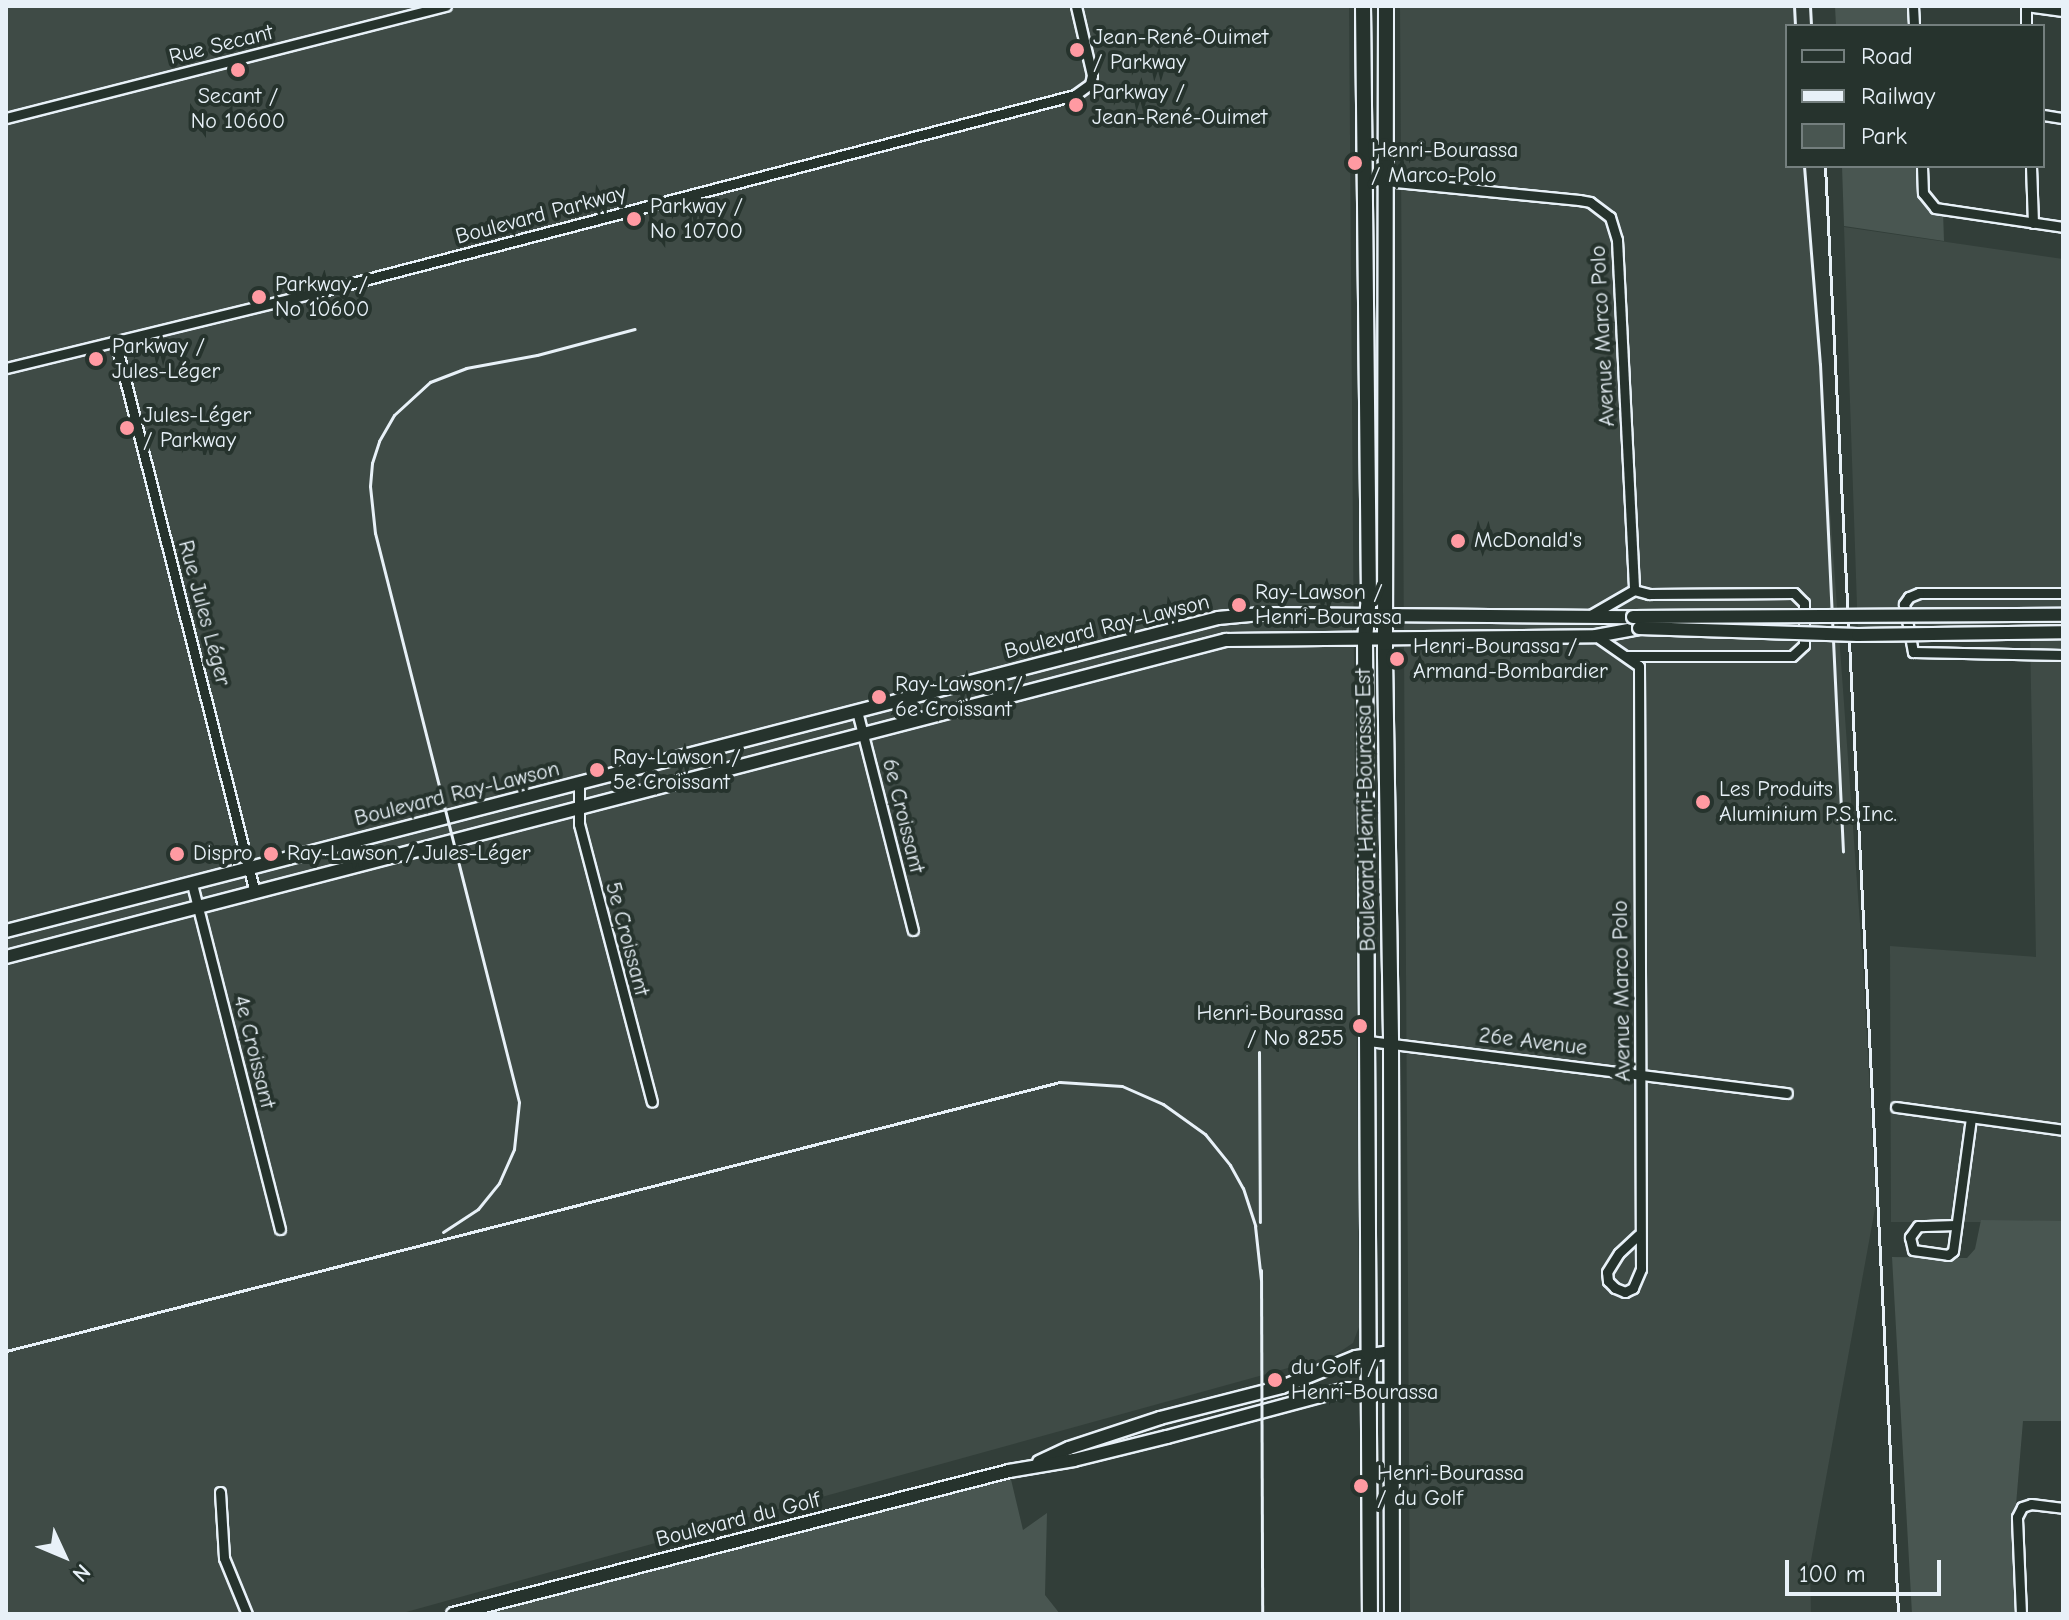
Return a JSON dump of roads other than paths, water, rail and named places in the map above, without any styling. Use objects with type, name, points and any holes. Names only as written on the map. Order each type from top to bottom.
[{"type":"main road","name":"Boulevard Henri-Bourassa Est","points":[[1363,6],[1370,1614]]},
{"type":"main road","name":"Boulevard Henri-Bourassa Est","points":[[1386,6],[1384,181],[1392,1614]]},
{"type":"street","name":"Rue Secant","points":[[6,118],[446,6]]},
{"type":"street","name":"Boulevard Parkway","points":[[6,368],[116,344],[1084,91],[1092,75],[1076,6]]},
{"type":"street","points":[[2026,6],[2063,11]]},
{"type":"street","points":[[1922,168],[1923,193],[1929,204],[1943,211],[2063,227]]},
{"type":"street","points":[[2031,168],[2033,223]]},
{"type":"street","points":[[1365,179],[1384,181]]},
{"type":"street","name":"Avenue Marco Polo","points":[[1384,181],[1579,200],[1590,202],[1610,217],[1617,240],[1634,590]]},
{"type":"street","name":"Rue Jules Léger","points":[[116,344],[255,893]]},
{"type":"street","points":[[1588,617],[1634,590],[1649,594],[1794,593],[1804,603],[1804,645],[1792,656],[1626,656],[1596,636]]},
{"type":"street","points":[[2063,593],[1919,593],[1909,597],[1904,604],[1913,652],[2063,655]]},
{"type":"street","name":"Boulevard Ray-Lawson","points":[[6,931],[1218,618],[1261,614],[1588,617],[1636,623]]},
{"type":"street","points":[[1636,623],[2063,615]]},
{"type":"street","points":[[1636,623],[1858,635],[2063,632]]},
{"type":"street","name":"Boulevard Ray-Lawson","points":[[6,957],[1226,640],[1596,636],[1636,623]]},
{"type":"street","name":"Avenue Marco Polo","points":[[1626,656],[1639,666],[1641,1074],[1638,1280],[1625,1292],[1608,1281],[1607,1272],[1619,1253],[1638,1235]]},
{"type":"street","points":[[899,700],[906,725]]},
{"type":"street","name":"6e Croissant","points":[[857,711],[913,930]]},
{"type":"street","name":"5e Croissant","points":[[579,784],[579,824],[652,1102]]},
{"type":"street","name":"4e Croissant","points":[[192,884],[280,1229]]},
{"type":"street","name":"26e Avenue","points":[[1369,1041],[1787,1093]]},
{"type":"street","points":[[1896,1107],[2063,1130]]},
{"type":"street","points":[[1956,1225],[1914,1228],[1910,1237],[1913,1250],[1951,1253],[1956,1225],[1971,1118]]},
{"type":"street","name":"Boulevard du Golf","points":[[1033,1465],[1069,1448],[1160,1418],[1282,1387],[1370,1355],[1392,1352]]},
{"type":"street","name":"Boulevard du Golf","points":[[453,1614],[1033,1465],[1074,1460],[1346,1389],[1390,1390]]},
{"type":"street","points":[[220,1492],[224,1558],[247,1614]]},
{"type":"street","points":[[2021,1614],[2017,1517],[2022,1507],[2031,1504],[2063,1508]]},
{"type":"railway","points":[[1794,6],[1795,24]]},
{"type":"railway","points":[[1810,6],[1811,24]]},
{"type":"railway","points":[[1804,168],[1820,364],[1843,851]]},
{"type":"railway","points":[[1825,168],[1898,1614]]},
{"type":"railway","points":[[443,1232],[478,1209],[499,1183],[514,1149],[519,1102],[375,533],[370,486],[372,463],[379,441],[394,415],[430,382],[466,368],[537,355],[635,329]]},
{"type":"railway","points":[[1259,1052],[1260,1222]]},
{"type":"railway","points":[[6,1351],[1060,1082],[1122,1086],[1163,1104],[1205,1134],[1230,1165],[1243,1188],[1255,1226],[1261,1280]]},
{"type":"railway","points":[[1261,1270],[1262,1614]]},
{"type":"place","name":"Jean-René-Ouimet / Parkway","points":[[1077,50]]},
{"type":"place","name":"Secant / No 10600","points":[[238,70]]},
{"type":"place","name":"Parkway / Jean-René-Ouimet","points":[[1076,105]]},
{"type":"place","name":"Henri-Bourassa / Marco-Polo","points":[[1355,163]]},
{"type":"place","name":"Parkway / No 10700","points":[[634,219]]},
{"type":"place","name":"Parkway / No 10600","points":[[259,297]]},
{"type":"place","name":"Parkway / Jules-Léger","points":[[96,359]]},
{"type":"place","name":"Jules-Léger / Parkway","points":[[127,428]]},
{"type":"place","name":"McDonald's","points":[[1458,541]]},
{"type":"place","name":"Ray-Lawson / Henri-Bourassa","points":[[1239,605]]},
{"type":"place","name":"Henri-Bourassa / Armand-Bombardier","points":[[1397,659]]},
{"type":"place","name":"Ray-Lawson / 6e Croissant","points":[[879,697]]},
{"type":"place","name":"Ray-Lawson / 5e Croissant","points":[[597,770]]},
{"type":"place","name":"Les Produits Aluminium P.S. Inc.","points":[[1703,802]]},
{"type":"place","name":"Dispro","points":[[177,854]]},
{"type":"place","name":"Ray-Lawson / Jules-Léger","points":[[271,854]]},
{"type":"place","name":"Henri-Bourassa / No 8255","points":[[1360,1026]]},
{"type":"place","name":"du Golf / Henri-Bourassa","points":[[1275,1380]]},
{"type":"place","name":"Henri-Bourassa / du Golf","points":[[1361,1486]]}]
